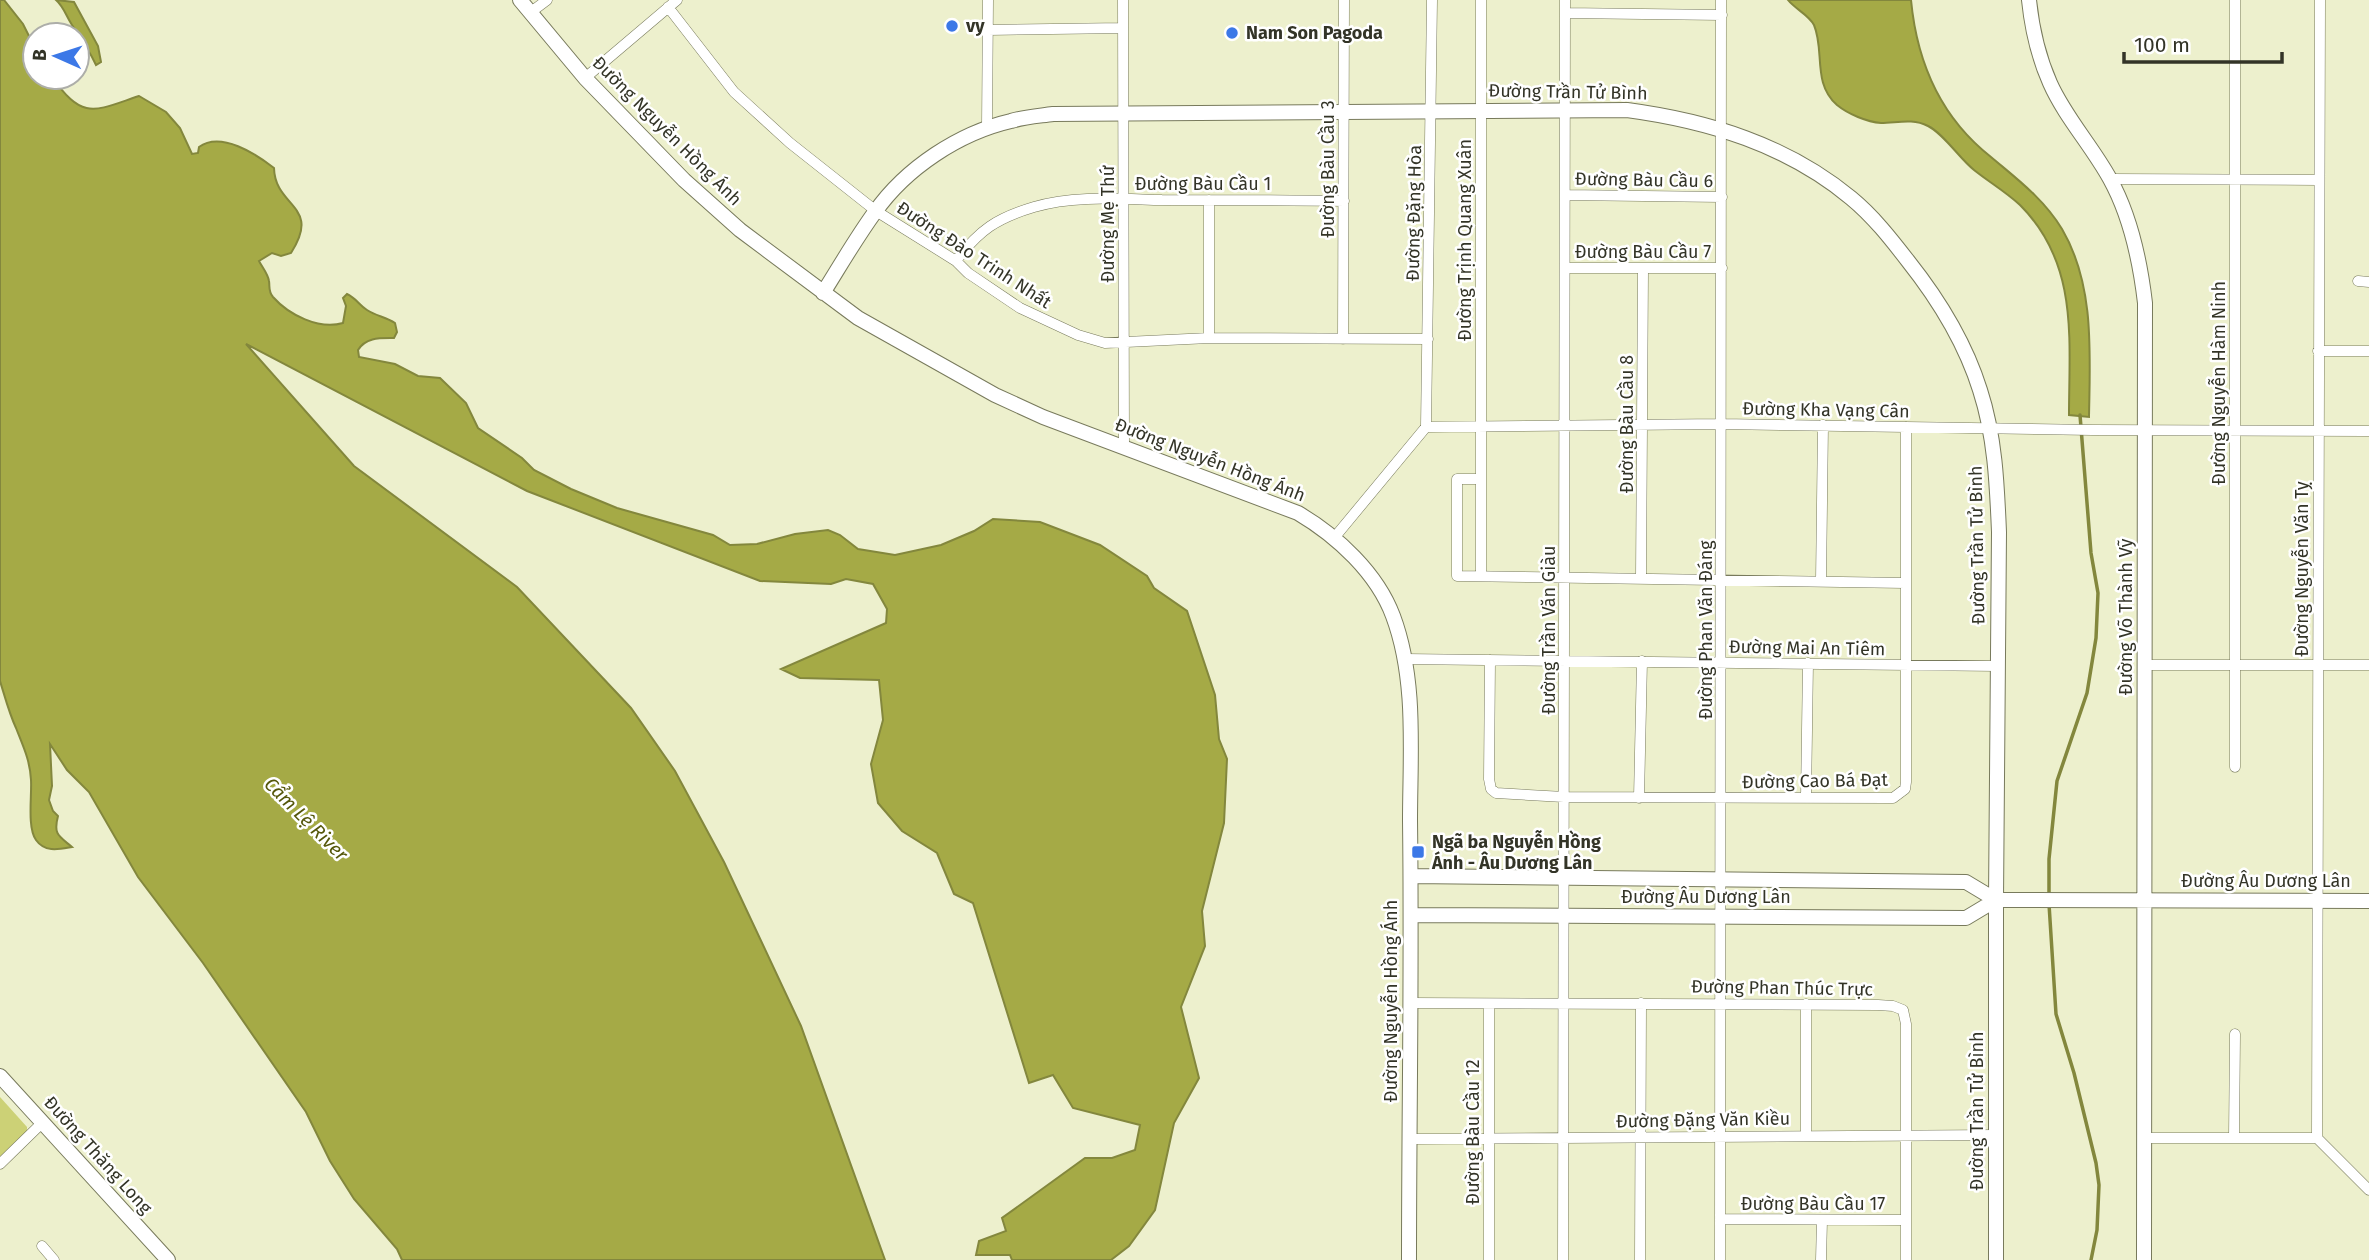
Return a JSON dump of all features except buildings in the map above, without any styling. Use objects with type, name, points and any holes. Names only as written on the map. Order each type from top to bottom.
[{"type":"street","name":"Đường Nguyễn Hồng Ánh","points":[[520,0],[586,78],[684,180],[740,230],[869,325],[995,395],[1043,418],[1298,513],[1334,538],[1378,588],[1392,614],[1405,659],[1409,697],[1409,1260]]},
{"type":"street","points":[[531,12],[547,0]]},
{"type":"street","points":[[987,129],[988,0]]},
{"type":"street","name":"Đường Mẹ Thứ","points":[[1123,0],[1124,447]]},
{"type":"street","name":"Đường Bàu Cầu 3","points":[[1343,339],[1344,0]]},
{"type":"street","name":"Đường Đặng Hòa","points":[[1426,427],[1432,0]]},
{"type":"street","name":"Đường Trịnh Quang Xuân","points":[[1481,0],[1481,576]]},
{"type":"street","name":"Đường Trần Văn Giàu","points":[[1563,1260],[1565,0]]},
{"type":"street","name":"Đường Phan Văn Đáng","points":[[1720,1260],[1721,0]]},
{"type":"street","name":"Đường Võ Thành Vỹ","points":[[2029,0],[2035,42],[2050,85],[2110,179],[2136,246],[2145,303],[2144,1260]]},
{"type":"street","name":"Đường Nguyễn Hàm Ninh","points":[[2235,0],[2235,767]]},
{"type":"street","name":"Đường Nguyễn Văn Tỵ","points":[[2318,1138],[2320,0]]},
{"type":"street","points":[[586,78],[673,4]]},
{"type":"street","name":"Đường Đào Trinh Nhất","points":[[673,4],[711,65],[768,125],[876,211],[956,261],[968,273],[1020,308],[1078,335],[1105,343],[1209,338],[1428,339]]},
{"type":"street","points":[[1565,13],[1721,15]]},
{"type":"street","points":[[988,30],[1123,28]]},
{"type":"street","name":"Đường Trần Tử Bình","points":[[823,293],[876,211],[917,167],[952,145],[987,129],[1010,121],[1053,114],[1565,108],[1627,110],[1661,114],[1722,129],[1779,151],[1852,198],[1885,232],[1948,316],[1980,390],[1997,476],[1996,1260]]},
{"type":"street","points":[[2110,179],[2319,180]]},
{"type":"street","name":"Đường Bàu Cầu 6","points":[[1565,195],[1722,197]]},
{"type":"street","name":"Đường Bàu Cầu 1","points":[[956,261],[973,238],[986,228],[1034,207],[1075,200],[1344,201]]},
{"type":"street","points":[[1209,200],[1209,338]]},
{"type":"street","name":"Đường Bàu Cầu 7","points":[[1565,268],[1722,268]]},
{"type":"street","name":"Đường Bàu Cầu 8","points":[[1641,578],[1643,270]]},
{"type":"street","points":[[2318,351],[2369,351]]},
{"type":"street","name":"Đường Kha Vạng Cân","points":[[1426,427],[1722,424],[2369,431]]},
{"type":"street","points":[[1821,581],[1823,425]]},
{"type":"street","points":[[1334,538],[1426,427]]},
{"type":"street","name":"Đường Cao Bá Đạt","points":[[1490,660],[1489,779],[1491,789],[1503,795],[1893,798],[1905,789],[1906,427]]},
{"type":"street","points":[[1481,479],[1457,479],[1457,576],[1905,583]]},
{"type":"street","name":"Đường Mai An Tiêm","points":[[1405,659],[1998,666]]},
{"type":"street","points":[[1639,798],[1642,661]]},
{"type":"street","points":[[1806,798],[1808,663]]},
{"type":"street","points":[[2146,665],[2369,665]]},
{"type":"street","name":"Đường Âu Dương Lân","points":[[1411,876],[1966,882],[1996,900]]},
{"type":"street","name":"Đường Âu Dương Lân","points":[[1411,915],[1966,918],[1996,900],[2369,901]]},
{"type":"street","name":"Đường Phan Thúc Trực","points":[[1410,1003],[1807,1004],[1893,1006],[1903,1010],[1906,1024],[1906,1260]]},
{"type":"street","points":[[1640,1260],[1641,1003]]},
{"type":"street","name":"Đường Bàu Cầu 12","points":[[1489,1004],[1489,1260]]},
{"type":"street","points":[[1806,1135],[1807,1004]]},
{"type":"street","points":[[2234,1138],[2235,1034]]},
{"type":"street","name":"Đường Thăng Long","points":[[0,1076],[168,1260]]},
{"type":"street","points":[[0,1164],[42,1123]]},
{"type":"street","name":"Đường Đặng Văn Kiều","points":[[1409,1139],[1997,1135]]},
{"type":"street","points":[[2145,1138],[2318,1138],[2369,1190]]},
{"type":"street","name":"Đường Bàu Cầu 17","points":[[1720,1219],[1906,1220]]},
{"type":"street","points":[[1821,1260],[1822,1220]]},
{"type":"street","points":[[42,1246],[54,1260]]},
{"type":"shaded area","points":[[0,1097],[27,1127],[27,1131],[0,1158]]},
{"type":"water","name":"Cẩm Lệ River","points":[[0,0],[4,0],[21,21],[21,91],[63,91],[72,101],[90,109],[111,106],[139,96],[166,112],[180,128],[192,154],[198,153],[199,147],[208,143],[228,143],[248,151],[274,168],[276,181],[300,216],[302,225],[291,253],[281,256],[272,253],[259,261],[273,297],[296,315],[315,323],[334,325],[343,323],[346,306],[343,298],[347,294],[367,310],[395,323],[397,332],[394,338],[374,339],[365,343],[358,350],[359,357],[395,364],[418,376],[440,378],[466,403],[478,428],[522,458],[534,470],[617,508],[713,535],[730,545],[757,544],[795,534],[828,530],[840,535],[858,549],[895,555],[941,545],[974,531],[993,519],[1040,522],[1100,545],[1147,576],[1154,588],[1187,611],[1215,695],[1219,739],[1227,759],[1224,823],[1202,911],[1205,946],[1181,1007],[1199,1078],[1174,1123],[1155,1210],[1129,1246],[1111,1260],[1012,1260],[1010,1255],[976,1255],[979,1241],[1006,1231],[1002,1218],[1085,1158],[1112,1158],[1135,1150],[1140,1125],[1073,1108],[1053,1075],[1029,1083],[973,903],[954,894],[937,853],[902,831],[878,803],[871,764],[883,720],[879,680],[800,678],[781,669],[886,623],[887,609],[873,584],[846,579],[831,584],[760,581],[527,491],[246,344],[354,466],[517,587],[631,708],[675,771],[724,862],[801,1026],[885,1260],[402,1260],[397,1249],[354,1199],[330,1161],[306,1112],[203,963],[138,877],[89,792],[67,770],[50,744],[52,786],[49,800],[58,816],[58,834],[72,847],[48,848],[36,840],[31,820],[29,766],[0,681]]},
{"type":"water","points":[[56,0],[74,2],[84,21],[69,21]]},
{"type":"water","points":[[1788,0],[1911,0],[1926,67],[1945,106],[1973,141],[2047,208],[2073,251],[2085,296],[2088,320],[2089,417],[2069,415],[2067,304],[2053,252],[2039,228],[2020,205],[1974,170],[1928,126],[1910,122],[1870,121],[1837,105],[1824,87],[1814,25]]},
{"type":"water","points":[[91,33],[98,46],[101,62],[96,65],[91,55]]},
{"type":"waterway","points":[[2049,897],[2049,859],[2057,781],[2087,693],[2096,638],[2098,593],[2091,553],[2080,415]]},
{"type":"waterway","points":[[2049,904],[2056,1014],[2074,1073],[2099,1185],[2097,1230],[2091,1260]]},
{"type":"place","name":"vy","points":[[952,26]]},
{"type":"place","name":"Nam Son Pagoda","points":[[1232,33]]},
{"type":"place","name":"Ngã ba Nguyễn Hồng Ánh - Âu Dương Lân","points":[[1418,852]]}]
